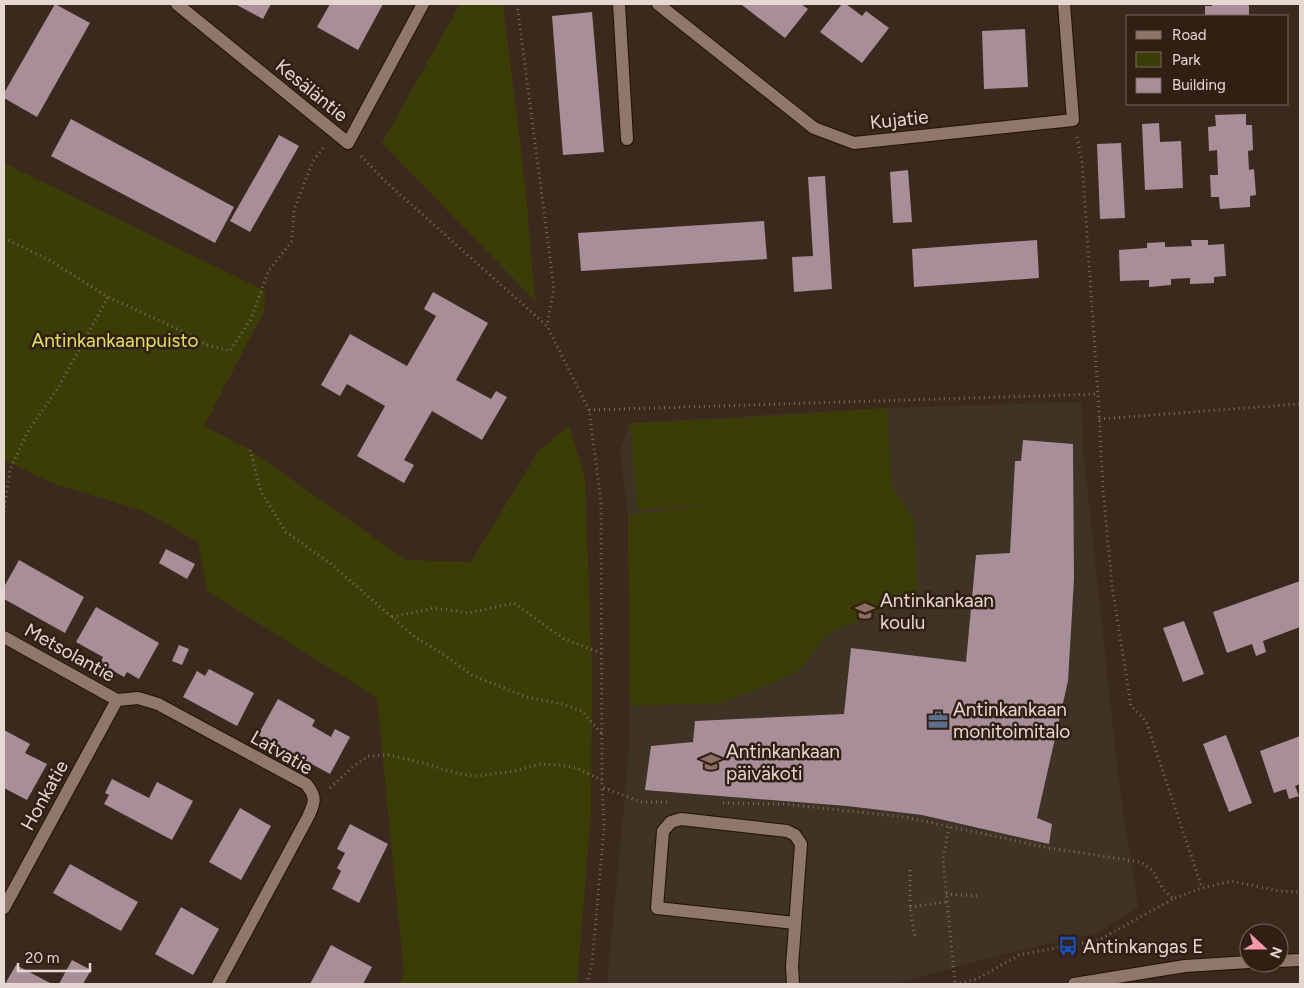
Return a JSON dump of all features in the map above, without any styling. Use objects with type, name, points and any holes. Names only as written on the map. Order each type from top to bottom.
[{"type":"street","name":"Kesäläntie","points":[[177,4],[348,143],[423,4]]},
{"type":"street","points":[[619,4],[628,139]]},
{"type":"street","name":"Kujatie","points":[[658,4],[814,128],[854,143],[1073,120]]},
{"type":"street","points":[[1064,4],[1073,120]]},
{"type":"street","name":"Metsolantie","points":[[4,637],[117,700]]},
{"type":"street","name":"Latvatie","points":[[117,700],[138,698],[158,704],[306,784],[312,791],[314,797],[313,806],[308,817],[218,984]]},
{"type":"street","name":"Honkatie","points":[[4,908],[117,700]]},
{"type":"street","points":[[793,984],[792,966],[801,844],[795,835],[786,831],[680,819],[671,822],[663,831],[657,908],[795,923]]},
{"type":"street","points":[[1074,984],[1185,966],[1239,963]]},
{"type":"path","points":[[517,4],[554,288],[547,326]]},
{"type":"path","points":[[1073,120],[1082,161],[1103,488],[1112,586],[1131,706],[1146,722],[1202,888]]},
{"type":"path","points":[[4,238],[49,260],[108,297],[182,331],[207,345],[230,351],[251,319],[268,272],[292,241],[294,210],[313,161],[335,132]]},
{"type":"path","points":[[348,143],[385,181],[547,326],[589,410],[601,502],[602,787],[604,828],[592,965],[587,984]]},
{"type":"path","points":[[4,512],[10,470],[27,433],[58,388],[108,297]]},
{"type":"path","points":[[589,410],[1098,394]]},
{"type":"path","points":[[1099,419],[1300,404]]},
{"type":"path","points":[[250,450],[261,492],[286,532],[331,564],[416,638],[440,652],[472,675],[526,697],[562,704],[582,711],[602,733]]},
{"type":"path","points":[[391,617],[434,608],[469,613],[514,603],[564,639],[602,653]]},
{"type":"path","points":[[314,797],[325,792],[368,756],[389,755],[459,774],[477,776],[515,771],[540,764],[560,765],[576,768],[602,780]]},
{"type":"path","points":[[602,787],[641,802],[670,802]]},
{"type":"path","points":[[717,803],[784,804],[905,817],[1049,848],[1141,862],[1153,871],[1162,889],[1173,899]]},
{"type":"path","points":[[949,827],[943,859],[955,984],[977,979],[1019,955],[1099,940],[1173,899],[1202,888],[1232,881],[1279,891],[1300,892]]},
{"type":"path","points":[[910,870],[910,907],[915,937]]},
{"type":"path","points":[[946,894],[980,896]]},
{"type":"path","points":[[910,907],[948,902]]},
{"type":"shaded area","name":"Antinkankaan koulu","points":[[1081,402],[1083,448],[1119,784],[1138,907],[1097,933],[996,956],[894,984],[607,984],[628,763],[630,706],[628,515],[620,450],[630,423],[887,408]]},
{"type":"green space","points":[[460,4],[503,4],[526,192],[535,301],[382,143]]},
{"type":"green space","name":"Antinkankaanpuisto","points":[[4,163],[265,291],[264,311],[204,426],[250,450],[406,560],[471,562],[537,453],[569,425],[585,478],[592,673],[591,813],[577,984],[399,984],[404,975],[377,698],[207,591],[198,542],[143,511],[52,483],[4,460]]},
{"type":"green space","points":[[887,408],[892,488],[914,518],[918,593],[826,635],[800,670],[773,683],[721,703],[630,706],[628,515],[717,503],[638,510],[630,423],[742,418]]},
{"type":"building","points":[[55,4],[90,23],[37,117],[4,98],[4,93]]},
{"type":"building","points":[[235,4],[271,4],[263,19]]},
{"type":"building","points":[[330,4],[383,4],[358,50],[317,27]]},
{"type":"building","points":[[743,4],[801,4],[808,9],[785,38]]},
{"type":"building","points":[[842,4],[846,4],[862,16],[866,11],[889,28],[862,63],[820,32]]},
{"type":"building","points":[[1212,4],[1249,4],[1249,15],[1205,15],[1205,6],[1212,6]]},
{"type":"building","points":[[592,12],[604,152],[563,155],[552,16]]},
{"type":"building","points":[[1025,29],[1028,87],[984,89],[982,31]]},
{"type":"building","points":[[1246,114],[1246,125],[1252,125],[1253,150],[1248,151],[1249,170],[1254,169],[1256,195],[1250,196],[1250,207],[1220,209],[1219,197],[1211,197],[1210,175],[1218,175],[1217,150],[1209,151],[1208,127],[1216,126],[1215,115]]},
{"type":"building","points":[[71,119],[234,207],[215,243],[51,156]]},
{"type":"building","points":[[1159,123],[1160,142],[1181,141],[1183,188],[1145,190],[1142,124]]},
{"type":"building","points":[[279,135],[299,146],[250,232],[230,221]]},
{"type":"building","points":[[1121,143],[1125,218],[1100,219],[1097,144]]},
{"type":"building","points":[[908,170],[912,222],[893,223],[890,172]]},
{"type":"building","points":[[825,176],[832,289],[794,292],[792,257],[813,256],[808,177]]},
{"type":"building","points":[[764,221],[767,259],[581,271],[578,233]]},
{"type":"building","points":[[1037,240],[1039,278],[914,287],[912,249]]},
{"type":"building","points":[[1191,240],[1208,240],[1208,245],[1224,244],[1226,276],[1214,277],[1214,283],[1190,284],[1190,278],[1171,279],[1171,285],[1149,287],[1149,280],[1120,281],[1119,250],[1147,248],[1147,243],[1165,242],[1165,247],[1192,246]]},
{"type":"building","points":[[433,292],[488,323],[456,380],[491,399],[496,391],[507,397],[482,440],[432,411],[404,460],[414,465],[404,483],[357,456],[385,406],[347,384],[340,396],[321,385],[350,334],[407,366],[436,316],[424,309]]},
{"type":"building","points":[[1023,440],[1073,444],[1074,579],[1068,681],[1037,818],[1052,824],[1049,844],[922,815],[847,806],[645,790],[651,746],[693,742],[695,721],[844,714],[851,648],[966,662],[976,555],[1010,553],[1015,461],[1021,461]]},
{"type":"building","points":[[166,549],[195,564],[187,579],[159,563]]},
{"type":"building","points":[[19,560],[84,597],[65,633],[4,599],[4,587]]},
{"type":"building","points":[[1300,581],[1300,627],[1263,641],[1266,652],[1256,656],[1252,644],[1227,653],[1213,612]]},
{"type":"building","points":[[96,607],[159,643],[139,679],[127,672],[124,677],[100,663],[103,657],[76,642]]},
{"type":"building","points":[[1184,621],[1204,674],[1183,682],[1163,628]]},
{"type":"building","points":[[179,645],[189,649],[182,665],[172,661]]},
{"type":"building","points":[[209,669],[254,693],[237,726],[183,697],[197,671],[205,676]]},
{"type":"building","points":[[278,699],[315,720],[312,726],[331,737],[335,729],[350,737],[330,774],[258,735]]},
{"type":"building","points":[[4,730],[30,744],[25,753],[47,764],[27,800],[4,788]]},
{"type":"building","points":[[1226,735],[1252,803],[1229,812],[1203,744]]},
{"type":"building","points":[[1300,736],[1300,784],[1295,786],[1299,796],[1289,799],[1286,789],[1274,793],[1260,751]]},
{"type":"building","points":[[112,779],[149,798],[157,782],[193,801],[172,840],[104,804],[109,795],[105,793]]},
{"type":"building","points":[[240,808],[271,826],[241,880],[209,862]]},
{"type":"building","points":[[350,824],[388,844],[359,903],[332,889],[341,871],[337,868],[345,853],[337,849]]},
{"type":"building","points":[[70,864],[138,902],[121,931],[53,893]]},
{"type":"building","points":[[181,907],[219,929],[193,975],[155,954]]},
{"type":"building","points":[[331,945],[372,967],[363,984],[310,984]]},
{"type":"building","points":[[72,960],[91,970],[83,984],[59,984]]},
{"type":"building","points":[[16,965],[52,984],[5,984]]},
{"type":"place","name":"Antinkankaan koulu","points":[[865,611]]},
{"type":"place","name":"Antinkankaan monitoimitalo","points":[[938,720]]},
{"type":"place","name":"Antinkankaan päiväkoti","points":[[711,762]]},
{"type":"place","name":"Antinkangas E","points":[[1068,946]]}]
